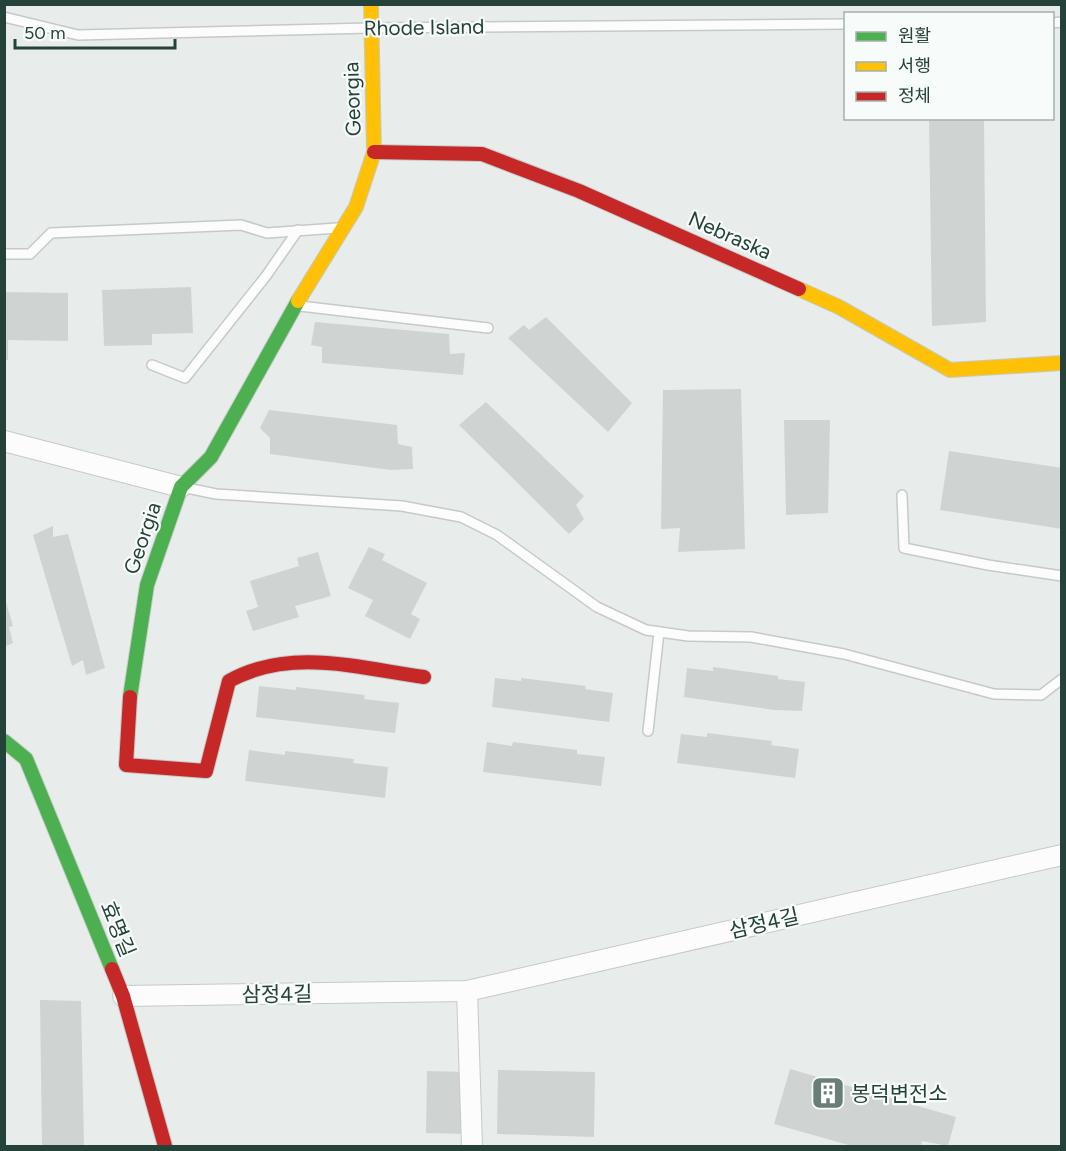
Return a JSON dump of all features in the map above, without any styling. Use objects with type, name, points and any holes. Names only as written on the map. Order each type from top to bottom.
[{"type":"street","name":"Georgia","points":[[371,4],[374,152],[356,207],[296,305],[210,457],[181,487],[147,585],[129,708],[126,765],[206,771],[229,681],[248,669],[284,661],[303,660],[424,678]]},
{"type":"street","name":"Nebraska","points":[[374,152],[482,154],[547,179],[839,307],[950,370],[1062,363]]},
{"type":"street","points":[[4,441],[181,487]]},
{"type":"street","name":"효명길","points":[[4,741],[26,759],[123,996],[165,1146]]},
{"type":"street","name":"삼정4길","points":[[123,996],[467,992],[1062,855]]},
{"type":"street","points":[[467,992],[472,1146]]},
{"type":"lane","name":"Rhode Island","points":[[4,16],[78,34],[371,27],[844,24]]},
{"type":"lane","points":[[4,254],[30,254],[51,233],[241,225],[267,233],[344,227]]},
{"type":"lane","points":[[152,365],[185,378],[266,276],[297,230]]},
{"type":"lane","points":[[296,305],[488,328]]},
{"type":"lane","points":[[181,487],[216,494],[402,506],[461,517],[497,536],[597,607],[646,630],[688,636],[751,637],[844,654],[994,694],[1041,695],[1062,679]]},
{"type":"lane","points":[[902,495],[904,548],[988,566],[1062,576]]},
{"type":"lane","points":[[648,731],[659,632]]},
{"type":"building","points":[[929,120],[984,120],[986,322],[932,326]]},
{"type":"building","points":[[191,287],[193,333],[152,334],[152,345],[104,346],[102,290]]},
{"type":"building","points":[[4,292],[68,293],[68,341],[8,340],[8,360],[4,360]]},
{"type":"building","points":[[546,317],[632,403],[608,432],[508,338],[524,325],[529,330]]},
{"type":"building","points":[[315,322],[449,334],[450,354],[465,353],[463,375],[322,363],[322,347],[311,345]]},
{"type":"building","points":[[741,389],[745,549],[678,552],[680,528],[661,529],[663,390]]},
{"type":"building","points":[[486,402],[584,496],[576,505],[584,519],[569,534],[459,425]]},
{"type":"building","points":[[269,410],[397,425],[398,444],[412,447],[413,469],[391,470],[270,454],[270,438],[260,428]]},
{"type":"building","points":[[784,420],[830,420],[828,513],[786,515]]},
{"type":"building","points":[[949,451],[1062,468],[1062,529],[940,510]]},
{"type":"building","points":[[53,526],[53,537],[68,534],[105,668],[86,675],[83,660],[72,666],[33,535]]},
{"type":"building","points":[[369,547],[385,554],[382,560],[427,583],[411,614],[420,619],[410,639],[365,616],[373,600],[348,588]]},
{"type":"building","points":[[318,552],[331,596],[295,606],[299,617],[253,631],[246,611],[258,607],[250,581],[299,566],[297,558]]},
{"type":"building","points":[[4,595],[13,626],[9,627],[13,643],[4,647]]},
{"type":"building","points":[[713,667],[805,682],[802,711],[774,710],[684,697],[687,668],[713,671]]},
{"type":"building","points":[[495,678],[521,681],[521,678],[586,686],[585,689],[613,693],[609,722],[492,707]]},
{"type":"building","points":[[259,686],[296,690],[296,687],[365,695],[364,699],[399,703],[395,733],[256,717]]},
{"type":"building","points":[[707,733],[772,741],[771,745],[799,749],[795,778],[677,763],[681,734],[707,737]]},
{"type":"building","points":[[487,742],[512,746],[513,742],[577,750],[577,754],[605,757],[601,786],[483,772]]},
{"type":"building","points":[[249,750],[285,755],[285,751],[354,759],[353,763],[388,767],[385,798],[245,781]]},
{"type":"building","points":[[40,1000],[81,1001],[84,1146],[42,1146]]},
{"type":"building","name":"봉덕변전소","points":[[790,1069],[956,1117],[948,1146],[922,1141],[921,1146],[852,1146],[774,1124]]},
{"type":"building","points":[[498,1070],[595,1072],[594,1137],[497,1134]]},
{"type":"building","points":[[427,1071],[467,1072],[466,1134],[426,1133]]},
{"type":"traffic: fast","points":[[130,697],[147,585],[181,487],[211,457],[298,301]]},
{"type":"traffic: fast","points":[[4,741],[26,759],[112,969]]},
{"type":"traffic: slow","points":[[298,301],[356,207],[374,152],[371,4]]},
{"type":"traffic: slow","points":[[799,289],[839,307],[950,370],[1062,363]]},
{"type":"traffic: jam","points":[[374,152],[482,154],[579,191],[799,289]]},
{"type":"traffic: jam","points":[[130,697],[126,765],[206,771],[229,681],[252,671],[300,662],[350,665],[424,677]]},
{"type":"traffic: jam","points":[[112,969],[123,996],[165,1146]]},
{"type":"place","name":"봉덕변전소","points":[[828,1093]]}]
